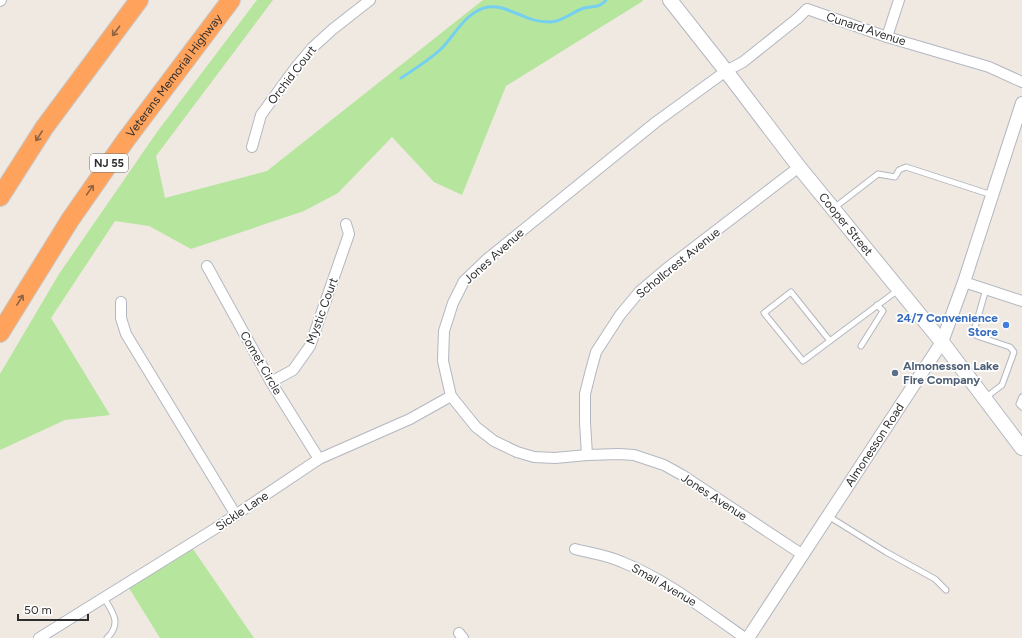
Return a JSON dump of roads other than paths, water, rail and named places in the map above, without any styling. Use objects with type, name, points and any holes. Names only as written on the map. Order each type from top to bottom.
[{"type":"highway","points":[[0,197],[44,128],[139,0]]},
{"type":"highway","name":"Veterans Memorial Highway","points":[[0,333],[70,220],[125,141],[230,0]]},
{"type":"main road","name":"Cooper Street","points":[[670,0],[799,167],[942,342],[1022,448]]},
{"type":"street","name":"Orchid Court","points":[[252,147],[261,115],[296,67],[312,48],[333,29],[370,0]]},
{"type":"street","points":[[887,37],[899,0]]},
{"type":"street","name":"Cunard Avenue","points":[[726,71],[743,62],[807,9],[887,37],[989,67],[1022,82]]},
{"type":"street","name":"Jones Avenue","points":[[726,71],[650,127],[498,250],[464,281],[453,303],[444,331],[443,361],[451,396],[476,427],[494,441],[517,452],[534,457],[555,458],[619,454],[634,455],[664,465],[682,475],[802,555]]},
{"type":"street","name":"Almonesson Road","points":[[748,638],[942,342],[964,282],[1022,103]]},
{"type":"street","name":"Schollcrest Avenue","points":[[587,455],[585,422],[586,394],[590,374],[596,352],[620,315],[640,291],[799,167]]},
{"type":"street","name":"Mystic Court","points":[[271,382],[293,370],[310,346],[349,234],[346,224]]},
{"type":"street","name":"Comet Circle","points":[[207,266],[271,382],[319,459]]},
{"type":"street","points":[[964,282],[1022,301]]},
{"type":"street","points":[[121,302],[122,318],[126,334],[236,515]]},
{"type":"street","name":"Sickle Lane","points":[[39,638],[236,515],[319,459],[410,419],[451,396]]},
{"type":"street","name":"Small Avenue","points":[[575,549],[621,561],[651,576],[686,597],[745,638]]},
{"type":"lane","points":[[833,209],[878,174],[895,177],[899,170],[906,167],[992,194]]},
{"type":"lane","points":[[830,341],[791,292],[764,313],[803,361],[830,341],[877,305],[899,289]]},
{"type":"lane","points":[[984,399],[1002,385],[1014,352],[1010,347],[977,336],[974,331],[986,289]]},
{"type":"lane","points":[[861,346],[883,311],[877,305]]},
{"type":"lane","points":[[1022,397],[1019,404],[1022,406]]},
{"type":"lane","points":[[828,516],[886,552],[935,579],[946,590]]},
{"type":"lane","points":[[104,598],[116,620],[114,628],[107,638]]},
{"type":"waterway","points":[[401,78],[441,49],[467,18],[480,9],[497,7],[533,20],[554,22],[584,8],[599,6],[606,0]]},
{"type":"place","name":"24/7 Convenience Store","points":[[1006,325]]},
{"type":"place","name":"Almonesson Lake Fire Company","points":[[895,373]]}]
